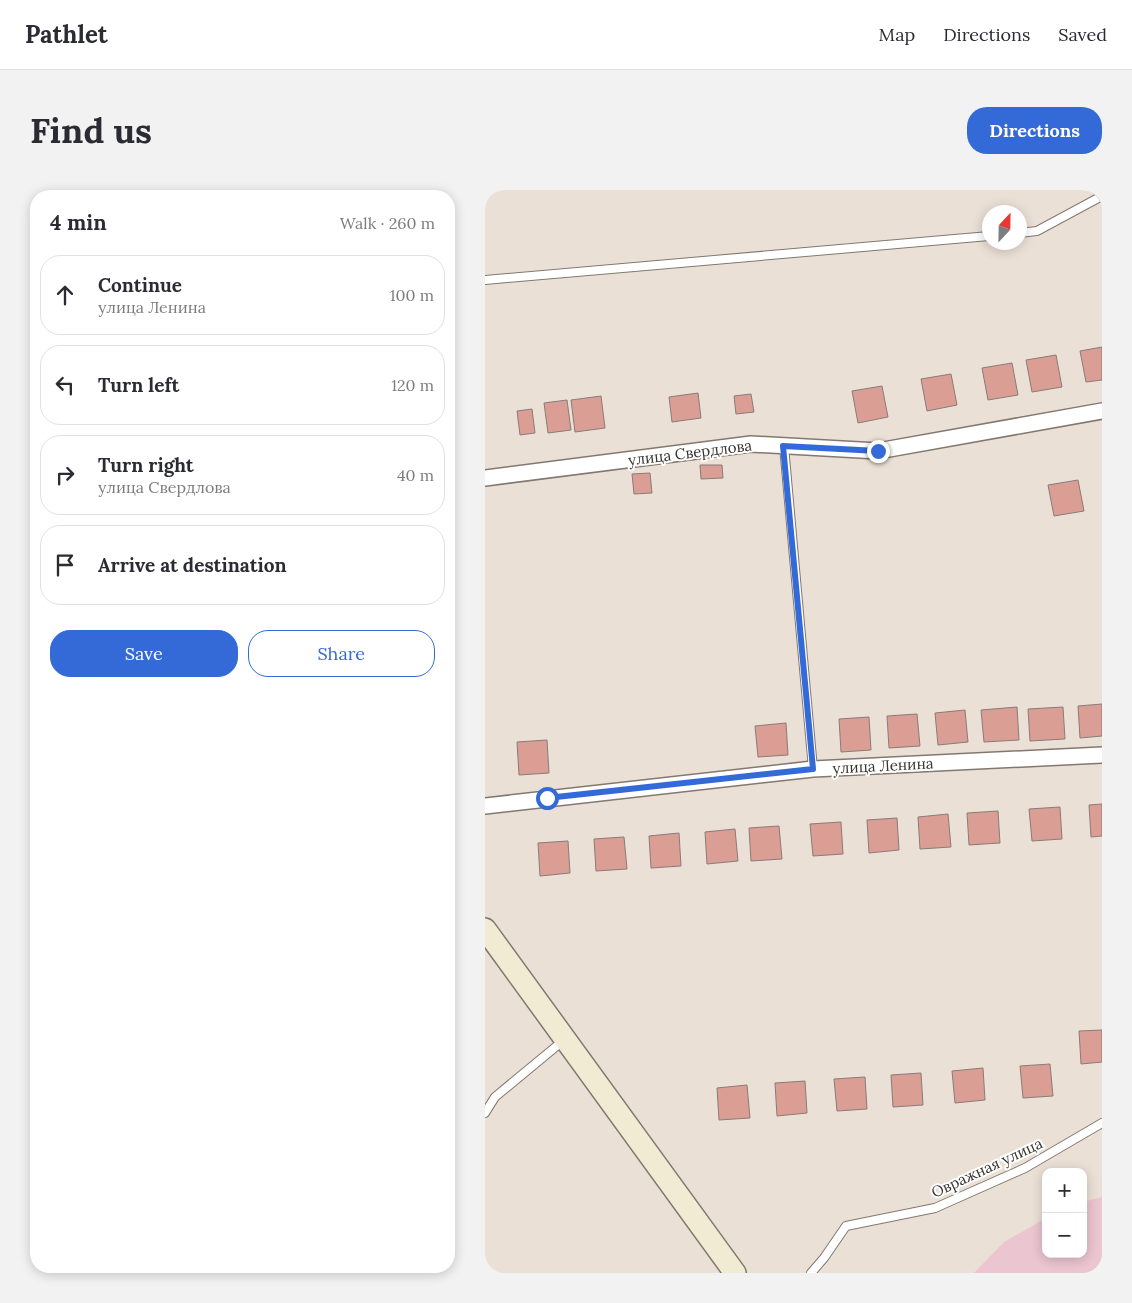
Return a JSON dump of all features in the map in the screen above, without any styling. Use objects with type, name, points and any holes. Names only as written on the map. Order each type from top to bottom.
[{"type":"main road","points":[[485,929],[735,1273]]},
{"type":"street","name":"улица Свердлова","points":[[485,478],[751,444],[878,451],[1102,411]]},
{"type":"street","name":"улица Ленина","points":[[485,806],[813,769],[1102,755]]},
{"type":"lane","points":[[1027,232],[1037,231],[1102,196]]},
{"type":"lane","points":[[485,280],[982,237]]},
{"type":"lane","points":[[783,446],[813,769]]},
{"type":"lane","points":[[485,1113],[495,1097],[565,1039]]},
{"type":"lane","name":"Овражная улица","points":[[811,1273],[846,1226],[935,1208],[1025,1168],[1102,1123]]},
{"type":"shaded area","points":[[1102,1197],[1102,1273],[974,1273],[1004,1242],[1042,1220],[1042,1258],[1087,1258],[1087,1201]]},
{"type":"building","points":[[1102,347],[1102,380],[1086,382],[1080,351]]},
{"type":"building","points":[[1056,355],[1062,387],[1032,392],[1026,360]]},
{"type":"building","points":[[1012,363],[1018,395],[988,400],[982,368]]},
{"type":"building","points":[[951,374],[957,405],[927,411],[921,379]]},
{"type":"building","points":[[882,386],[888,417],[858,423],[852,391]]},
{"type":"building","points":[[698,393],[701,418],[672,422],[669,397]]},
{"type":"building","points":[[751,394],[754,412],[736,414],[734,396]]},
{"type":"building","points":[[601,396],[605,428],[575,432],[571,400]]},
{"type":"building","points":[[567,400],[571,430],[548,433],[544,403]]},
{"type":"building","points":[[532,409],[535,433],[520,435],[517,411]]},
{"type":"building","points":[[700,465],[722,465],[723,478],[701,479]]},
{"type":"building","points":[[650,473],[652,493],[634,494],[632,474]]},
{"type":"building","points":[[1078,480],[1084,511],[1054,516],[1048,485]]},
{"type":"building","points":[[1102,704],[1102,736],[1080,738],[1078,706]]},
{"type":"building","points":[[1017,707],[1019,740],[984,742],[981,710]]},
{"type":"building","points":[[1063,707],[1065,739],[1030,741],[1028,709]]},
{"type":"building","points":[[965,710],[968,742],[938,745],[935,713]]},
{"type":"building","points":[[917,714],[920,746],[889,748],[887,716]]},
{"type":"building","points":[[869,717],[871,750],[841,752],[839,719]]},
{"type":"building","points":[[786,723],[788,755],[758,757],[755,726]]},
{"type":"building","points":[[547,740],[549,773],[519,775],[517,742]]},
{"type":"building","points":[[1102,804],[1102,836],[1091,837],[1089,805]]},
{"type":"building","points":[[1060,807],[1062,839],[1032,841],[1029,809]]},
{"type":"building","points":[[998,811],[1000,843],[969,845],[967,813]]},
{"type":"building","points":[[948,814],[951,847],[920,849],[918,817]]},
{"type":"building","points":[[897,818],[899,850],[869,853],[867,820]]},
{"type":"building","points":[[841,822],[843,854],[813,856],[810,824]]},
{"type":"building","points":[[779,826],[782,859],[751,861],[749,828]]},
{"type":"building","points":[[735,829],[738,861],[707,864],[705,832]]},
{"type":"building","points":[[679,833],[681,866],[651,868],[649,836]]},
{"type":"building","points":[[624,837],[627,869],[596,871],[594,839]]},
{"type":"building","points":[[568,841],[570,873],[540,876],[538,843]]},
{"type":"building","points":[[1102,1030],[1102,1062],[1081,1064],[1079,1031]]},
{"type":"building","points":[[1050,1064],[1053,1096],[1023,1098],[1020,1066]]},
{"type":"building","points":[[983,1068],[985,1100],[955,1103],[952,1071]]},
{"type":"building","points":[[921,1073],[923,1105],[893,1107],[891,1075]]},
{"type":"building","points":[[865,1077],[867,1109],[837,1111],[834,1079]]},
{"type":"building","points":[[805,1081],[807,1113],[777,1116],[775,1083]]},
{"type":"building","points":[[747,1085],[750,1118],[719,1120],[717,1088]]},
{"type":"route","points":[[547,798],[813,769],[783,446],[878,451]]}]
